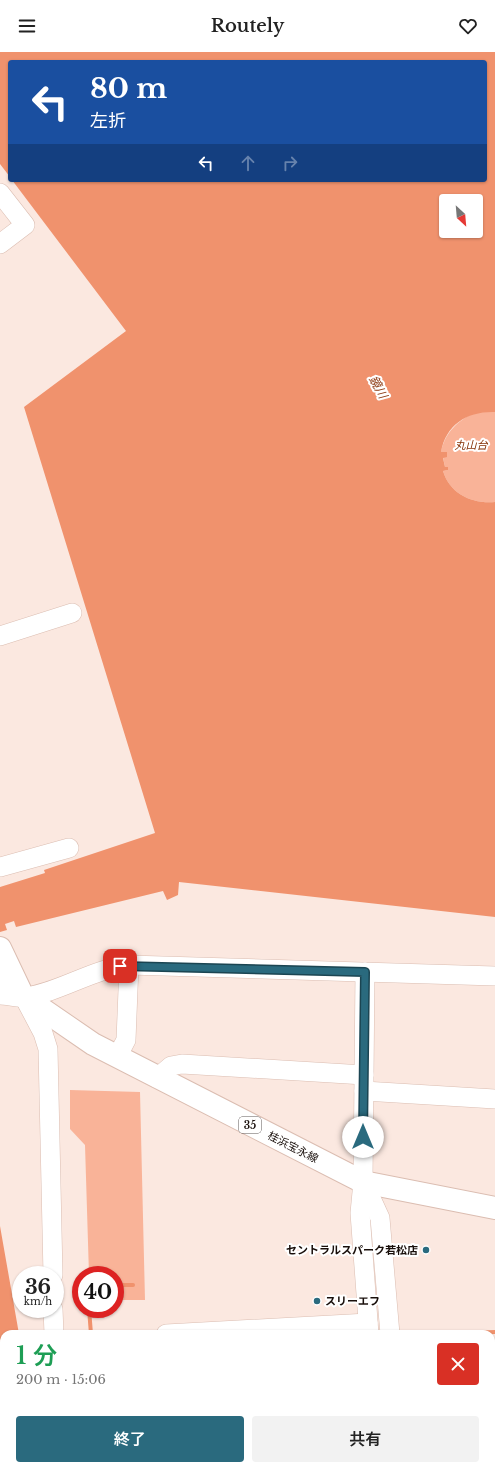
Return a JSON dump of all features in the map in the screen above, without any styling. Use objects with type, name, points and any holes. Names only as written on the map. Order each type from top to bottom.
[{"type":"main road","name":"桂浜宝永線","points":[[0,948],[24,997]]},
{"type":"main road","name":"桂浜宝永線","points":[[0,977],[24,997],[63,1025],[116,1057],[363,1182],[495,1208]]},
{"type":"street","points":[[0,193],[25,225],[0,244]]},
{"type":"street","points":[[0,636],[72,613]]},
{"type":"street","points":[[0,867],[69,848]]},
{"type":"street","points":[[116,1057],[126,1040],[129,965]]},
{"type":"street","points":[[0,995],[24,997],[70,983],[97,972],[129,965],[495,976]]},
{"type":"street","points":[[316,1330],[368,1328],[360,1213],[363,1182],[365,972]]},
{"type":"street","points":[[24,997],[43,1033],[48,1050],[53,1266]]},
{"type":"street","points":[[157,1078],[172,1066],[182,1064],[364,1083],[495,1099]]},
{"type":"street","points":[[363,1182],[380,1218],[390,1330]]},
{"type":"street","points":[[53,1318],[54,1330]]},
{"type":"green space","name":"丸山台","points":[[475,412],[495,412],[495,502],[478,501],[463,496],[451,486],[443,471],[448,470],[445,467],[443,457],[447,452],[441,452],[449,433],[458,423]]},
{"type":"green space","points":[[70,1090],[140,1092],[145,1300],[124,1300],[124,1266],[89,1266],[85,1145],[70,1129]]},
{"type":"water","name":"鏡川","points":[[0,52],[495,52],[495,412],[476,414],[460,421],[448,434],[441,452],[447,452],[447,457],[443,458],[445,467],[448,467],[448,470],[443,471],[446,479],[456,491],[470,499],[495,502],[495,917],[179,882],[178,895],[167,900],[163,891],[16,927],[14,921],[5,924],[7,930],[0,932],[0,887],[45,873],[44,870],[155,833],[24,407],[126,331],[14,182],[487,182],[487,60],[8,60],[8,174],[0,164]]},
{"type":"water","points":[[0,1226],[12,1294],[12,1318],[16,1318],[18,1330],[0,1330]]},
{"type":"waterway","points":[[124,1285],[133,1285]]},
{"type":"waterway","points":[[90,1318],[91,1330]]},
{"type":"place","name":"セントラルスパーク若松店","points":[[426,1250]]},
{"type":"place","name":"スリーエフ","points":[[317,1301]]},
{"type":"route","points":[[120,966],[141,965],[365,972],[363,1137]]}]
